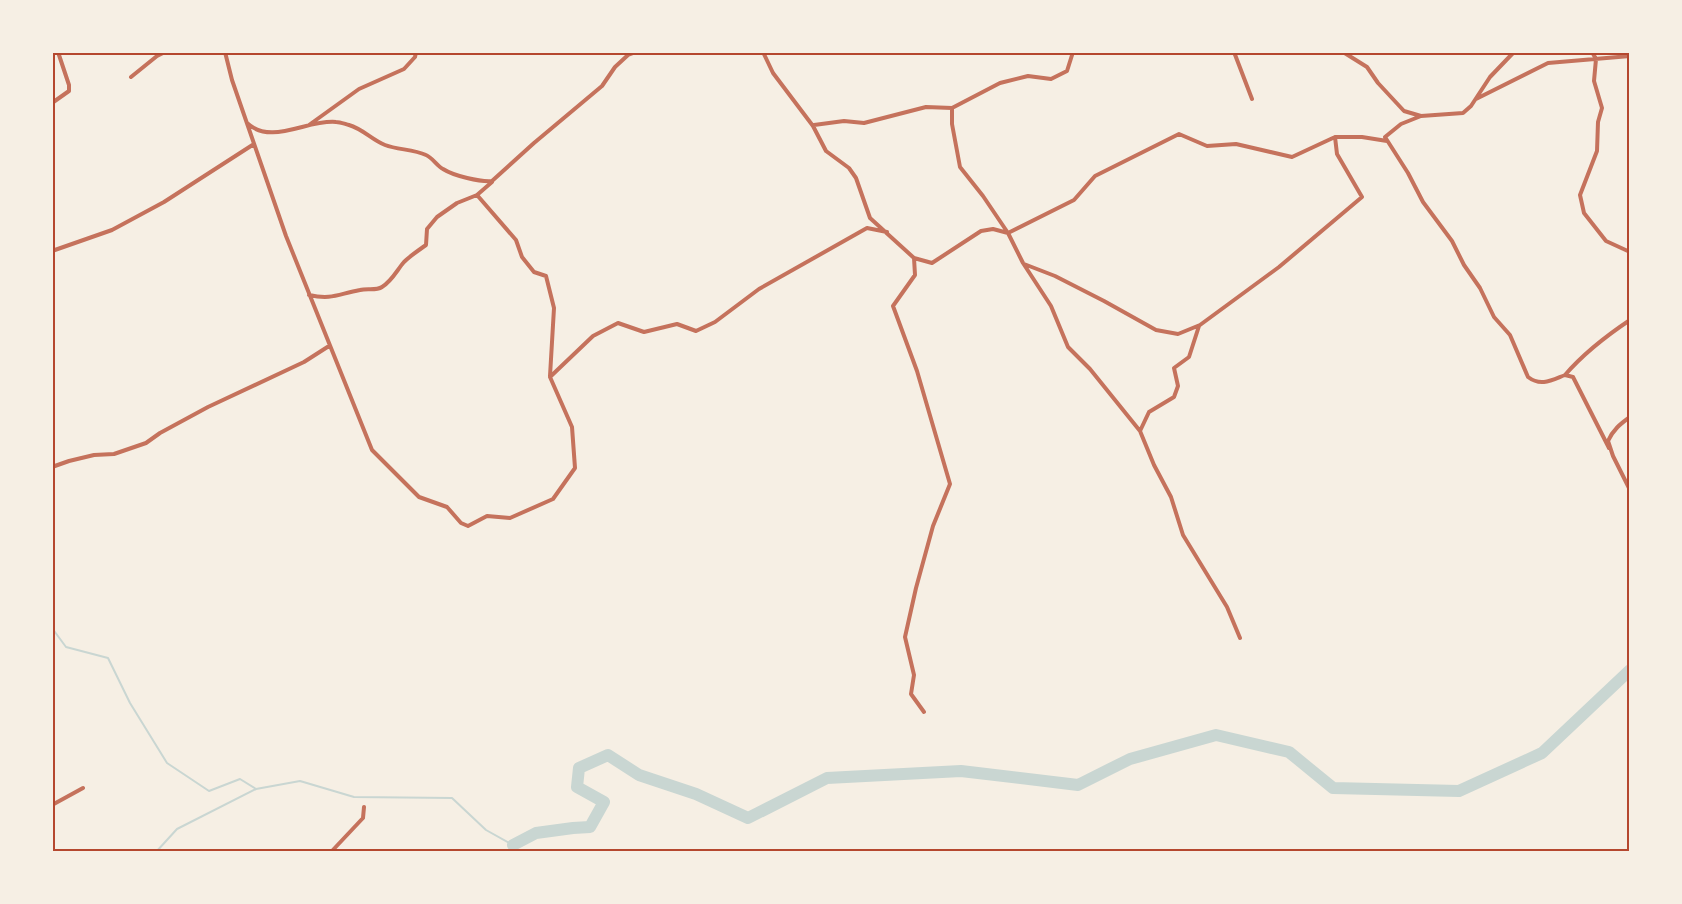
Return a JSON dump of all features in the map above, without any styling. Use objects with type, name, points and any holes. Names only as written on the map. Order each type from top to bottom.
[{"type":"street","points":[[52,103],[69,91],[58,52]]},
{"type":"street","points":[[131,76],[165,52]]},
{"type":"street","points":[[225,52],[246,122],[309,295],[372,450],[418,497],[447,507],[461,523],[468,526],[488,516],[510,518],[553,499],[575,468],[572,427],[550,377],[554,308],[546,276],[534,272],[522,257],[516,240],[477,195]]},
{"type":"street","points":[[308,126],[358,89],[404,69],[415,57],[416,52]]},
{"type":"street","points":[[309,295],[323,298],[383,286],[405,262],[426,245],[427,229],[437,217],[457,203],[477,195],[602,86],[615,67],[636,52]]},
{"type":"street","points":[[763,52],[772,73],[813,126],[826,151],[849,168],[870,218],[914,258],[932,263],[981,231],[993,229],[1008,233],[1074,200],[1095,176],[1179,135],[1207,146],[1236,144],[1292,156],[1335,137],[1362,137],[1387,141]]},
{"type":"street","points":[[813,126],[844,121],[864,123],[926,107],[952,108],[1000,83],[1028,76],[1051,79],[1066,71],[1073,52]]},
{"type":"street","points":[[1234,52],[1252,99]]},
{"type":"street","points":[[1342,52],[1367,67],[1404,111],[1421,116]]},
{"type":"street","points":[[1514,52],[1490,76],[1471,106],[1463,113],[1421,116],[1401,124],[1385,137],[1423,202],[1452,241],[1494,317],[1510,335],[1528,377],[1534,382],[1542,383],[1565,375],[1577,361],[1629,320]]},
{"type":"street","points":[[1592,52],[1596,59],[1594,81],[1602,108],[1598,122],[1598,151],[1580,195],[1584,213],[1605,241],[1629,252]]},
{"type":"street","points":[[1476,99],[1548,63],[1629,56]]},
{"type":"street","points":[[952,108],[952,124],[960,166],[1008,233],[1023,263],[1051,306],[1068,347],[1090,369],[1140,431],[1171,497],[1183,535],[1227,608],[1240,638]]},
{"type":"street","points":[[246,122],[253,128],[264,132],[334,122],[358,127],[385,145],[428,155],[442,169],[454,174],[479,182],[492,182]]},
{"type":"street","points":[[1023,263],[1094,296],[1156,330],[1178,334],[1200,325],[1279,267],[1362,197],[1337,154],[1335,137]]},
{"type":"street","points":[[52,251],[112,230],[164,202],[254,144]]},
{"type":"street","points":[[550,377],[594,336],[618,323],[644,332],[677,324],[696,331],[715,322],[759,289],[867,228],[887,232]]},
{"type":"street","points":[[914,258],[915,275],[892,306],[917,371],[950,484],[933,526],[905,637],[914,675],[911,694],[924,712]]},
{"type":"street","points":[[1140,431],[1149,412],[1174,397],[1178,386],[1174,368],[1189,357],[1200,325]]},
{"type":"street","points":[[52,467],[94,455],[114,454],[146,443],[208,407],[304,362],[329,346]]},
{"type":"street","points":[[1565,375],[1573,377],[1576,382],[1629,490]]},
{"type":"street","points":[[1609,448],[1608,441],[1612,432],[1629,417]]},
{"type":"street","points":[[52,805],[83,788]]},
{"type":"street","points":[[331,852],[363,818],[364,807]]},
{"type":"waterway","points":[[52,628],[66,647],[108,658],[130,703],[167,763],[209,791],[240,779],[256,789]]},
{"type":"waterway","points":[[513,845],[536,833],[590,827],[604,802],[577,787],[579,768],[608,755],[639,775],[696,794],[748,818],[827,778],[961,771],[1078,785],[1130,759],[1216,735],[1289,752],[1333,788],[1459,791],[1542,753],[1630,670]]},
{"type":"waterway","points":[[156,852],[177,829],[256,789],[300,781],[354,797],[452,798],[486,830],[513,845],[512,852]]}]
